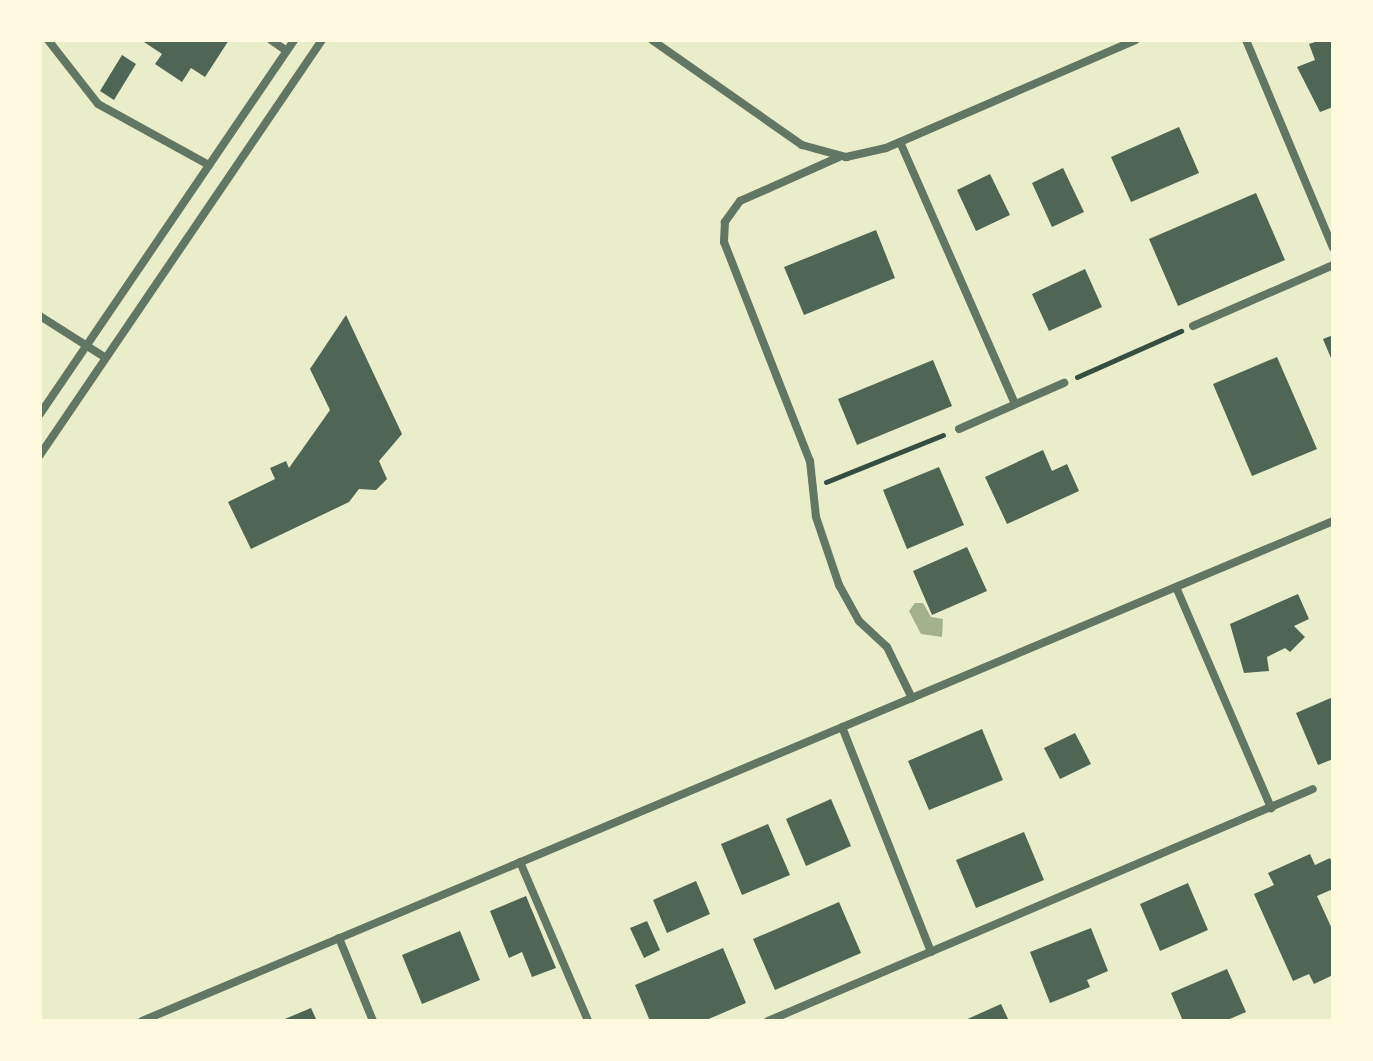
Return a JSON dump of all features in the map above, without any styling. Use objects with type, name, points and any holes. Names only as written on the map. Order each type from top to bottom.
[{"type":"street","points":[[48,40],[98,104],[209,165]]},
{"type":"street","points":[[271,40],[287,51]]},
{"type":"street","points":[[40,414],[294,40]]},
{"type":"street","points":[[40,455],[322,40]]},
{"type":"street","points":[[652,40],[802,145],[839,157]]},
{"type":"street","points":[[912,698],[887,647],[859,621],[839,585],[816,517],[816,487],[806,449],[731,269],[724,232],[729,214],[740,201],[839,157],[900,142],[1136,40]]},
{"type":"street","points":[[1246,40],[1333,248]]},
{"type":"street","points":[[900,142],[1015,404]]},
{"type":"street","points":[[1193,326],[1333,265]]},
{"type":"street","points":[[40,316],[106,358]]},
{"type":"street","points":[[959,429],[1064,383]]},
{"type":"street","points":[[142,1021],[1333,521]]},
{"type":"street","points":[[1176,587],[1271,808]]},
{"type":"street","points":[[842,727],[931,952]]},
{"type":"street","points":[[768,1021],[1313,789]]},
{"type":"street","points":[[520,862],[588,1021]]},
{"type":"street","points":[[339,938],[373,1021]]},
{"type":"path","points":[[1064,383],[1193,326]]},
{"type":"path","points":[[816,487],[959,429]]},
{"type":"shaded area","points":[[915,603],[923,603],[931,617],[943,619],[942,637],[921,634],[909,611]]},
{"type":"building","points":[[141,40],[229,40],[205,77],[191,68],[182,82],[155,64],[162,54]]},
{"type":"building","points":[[1333,40],[1333,107],[1320,112],[1297,67],[1315,60],[1309,44]]},
{"type":"building","points":[[122,55],[136,64],[114,100],[100,91]]},
{"type":"building","points":[[1179,127],[1199,173],[1131,202],[1111,157]]},
{"type":"building","points":[[1063,168],[1084,212],[1052,227],[1032,183]]},
{"type":"building","points":[[990,174],[1010,215],[976,231],[957,190]]},
{"type":"building","points":[[1256,193],[1285,260],[1178,306],[1149,239]]},
{"type":"building","points":[[876,230],[895,278],[804,315],[784,267]]},
{"type":"building","points":[[1085,269],[1102,307],[1049,331],[1032,294]]},
{"type":"building","points":[[346,315],[402,434],[379,461],[387,479],[376,490],[359,489],[349,502],[251,549],[228,502],[275,479],[270,468],[286,461],[289,468],[330,410],[310,369]]},
{"type":"building","points":[[1333,335],[1333,363],[1323,339]]},
{"type":"building","points":[[1277,357],[1317,449],[1252,476],[1213,384]]},
{"type":"building","points":[[933,360],[952,406],[857,445],[838,399]]},
{"type":"building","points":[[1043,450],[1052,471],[1067,464],[1079,491],[1007,524],[985,477]]},
{"type":"building","points":[[939,467],[964,525],[907,549],[883,490]]},
{"type":"building","points":[[967,547],[987,591],[932,615],[913,571]]},
{"type":"building","points":[[1298,594],[1309,619],[1294,626],[1305,637],[1290,652],[1285,648],[1267,657],[1269,671],[1244,673],[1230,624]]},
{"type":"building","points":[[1333,697],[1333,759],[1318,765],[1296,713]]},
{"type":"building","points":[[982,729],[1003,780],[929,810],[908,761]]},
{"type":"building","points":[[1075,733],[1091,764],[1060,779],[1044,748]]},
{"type":"building","points":[[831,799],[851,846],[806,866],[786,819]]},
{"type":"building","points":[[768,824],[790,875],[742,895],[721,844]]},
{"type":"building","points":[[1024,832],[1044,880],[976,908],[956,860]]},
{"type":"building","points":[[1310,854],[1315,865],[1330,858],[1333,865],[1333,889],[1317,896],[1333,931],[1333,975],[1314,984],[1309,974],[1293,981],[1254,894],[1274,885],[1268,873]]},
{"type":"building","points":[[696,881],[710,914],[667,933],[653,900]]},
{"type":"building","points":[[1188,883],[1208,930],[1160,951],[1140,904]]},
{"type":"building","points":[[526,896],[556,968],[532,977],[522,952],[509,958],[490,911]]},
{"type":"building","points":[[839,902],[861,953],[775,990],[753,939]]},
{"type":"building","points":[[647,921],[660,950],[644,958],[630,928]]},
{"type":"building","points":[[1091,928],[1108,971],[1087,980],[1090,987],[1050,1003],[1030,952]]},
{"type":"building","points":[[460,931],[480,980],[422,1004],[402,955]]},
{"type":"building","points":[[723,948],[746,1003],[704,1021],[650,1021],[635,985]]},
{"type":"building","points":[[1227,969],[1246,1012],[1225,1021],[1183,1021],[1171,993]]},
{"type":"building","points":[[1001,1004],[1009,1021],[963,1021]]},
{"type":"building","points":[[311,1008],[317,1021],[280,1021]]}]
